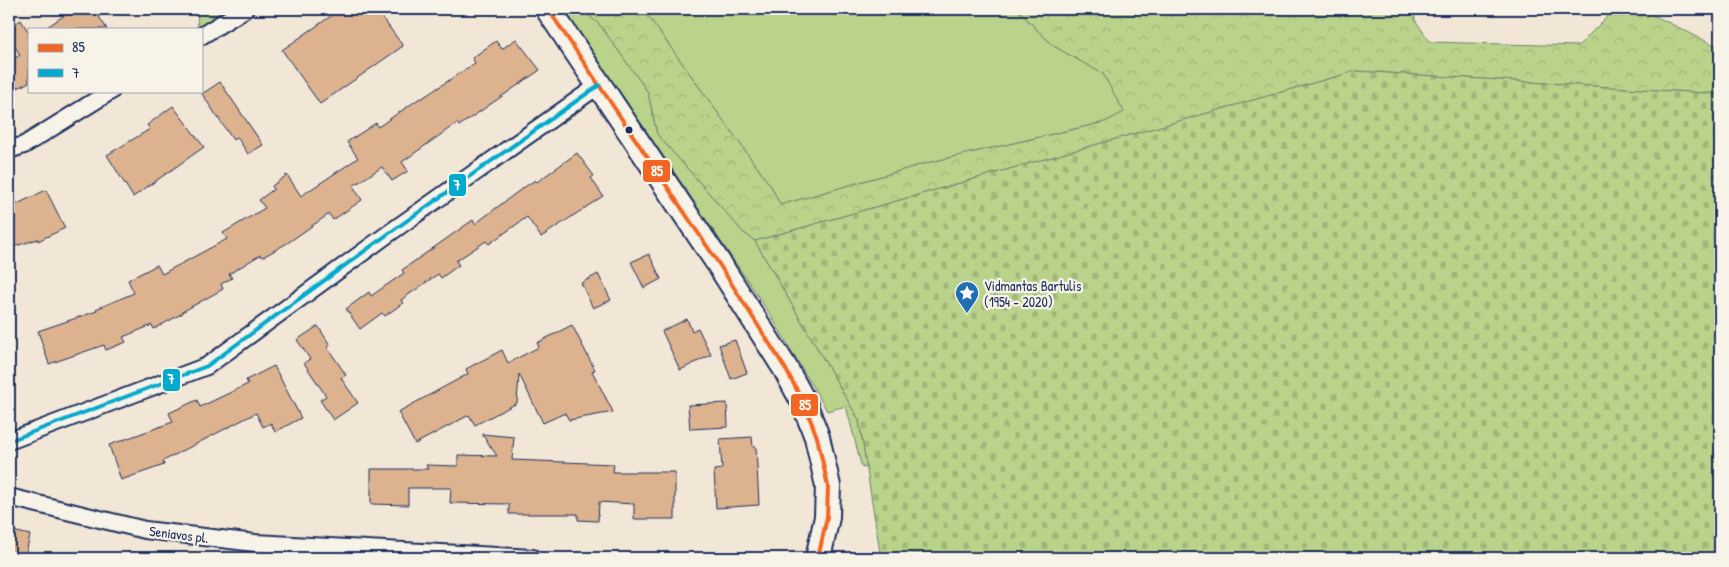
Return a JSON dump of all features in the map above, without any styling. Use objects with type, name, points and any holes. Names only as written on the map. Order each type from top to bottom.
[{"type":"main road","points":[[548,9],[719,264],[785,368],[804,403],[817,437],[828,486],[827,517],[818,558]]},
{"type":"street","points":[[202,35],[245,9]]},
{"type":"street","points":[[9,441],[207,366],[388,234],[599,85]]},
{"type":"street","points":[[9,150],[24,145],[109,92]]},
{"type":"street","name":"Seniavos pl.","points":[[9,497],[144,530],[255,543],[533,558]]},
{"type":"street","points":[[804,558],[818,558]]},
{"type":"green space","points":[[197,9],[229,9],[200,28],[198,28]]},
{"type":"green space","points":[[564,9],[581,9],[600,25],[648,92],[657,134],[743,232],[755,241],[859,420],[867,467],[862,468],[846,406],[827,411],[770,314]]},
{"type":"green space","points":[[581,9],[643,9],[772,188],[780,205],[927,163],[1105,122],[1124,112],[1103,74],[1052,45],[1017,9],[1414,9],[1415,20],[1430,42],[1578,46],[1612,12],[1618,9],[1641,9],[1720,48],[1720,94],[1356,71],[755,241],[743,232],[657,134],[648,92],[600,25]]},
{"type":"green space","points":[[643,9],[1017,9],[1052,45],[1103,74],[1125,112],[1105,122],[927,163],[780,205],[772,188]]},
{"type":"green space","points":[[1356,71],[1720,94],[1720,558],[881,558],[859,420],[755,241]]},
{"type":"building","points":[[74,9],[94,9],[106,28],[46,28]]},
{"type":"building","points":[[341,9],[376,9],[403,46],[320,104],[282,50]]},
{"type":"building","points":[[21,20],[28,31],[28,83],[18,88],[9,74],[9,62],[20,55],[9,36],[9,27]]},
{"type":"building","points":[[516,39],[540,70],[459,126],[457,123],[402,162],[408,171],[392,181],[382,167],[353,186],[362,200],[333,220],[329,214],[289,242],[263,257],[260,255],[229,274],[232,278],[221,284],[223,289],[154,329],[152,325],[123,337],[126,342],[106,350],[104,345],[49,364],[38,331],[97,311],[96,309],[134,293],[128,280],[157,265],[162,274],[227,239],[223,233],[265,208],[259,200],[274,189],[272,186],[287,175],[301,196],[358,158],[347,142],[376,123],[378,127],[475,63],[472,58],[496,41],[502,49]]},
{"type":"building","points":[[220,82],[263,145],[248,154],[237,137],[233,140],[202,94]]},
{"type":"building","points":[[173,106],[204,147],[133,197],[107,155],[150,129],[147,125]]},
{"type":"building","points":[[577,153],[594,176],[591,178],[603,196],[541,237],[527,217],[489,244],[486,241],[456,261],[459,265],[441,278],[438,274],[401,300],[403,303],[385,316],[382,313],[360,329],[346,309],[369,292],[371,296],[404,273],[402,270],[473,220],[475,224],[516,193],[535,180],[537,182]]},
{"type":"building","points":[[46,190],[65,228],[38,241],[38,239],[9,248],[9,208]]},
{"type":"building","points":[[649,254],[661,279],[644,288],[631,262]]},
{"type":"building","points":[[598,274],[611,300],[593,308],[581,283]]},
{"type":"building","points":[[687,319],[692,331],[698,328],[711,355],[680,370],[662,331]]},
{"type":"building","points":[[572,325],[595,370],[592,371],[613,412],[569,420],[565,413],[543,423],[519,374],[517,403],[475,425],[469,415],[415,444],[398,412],[468,374],[466,369],[502,350],[508,363],[539,347],[537,343]]},
{"type":"building","points":[[318,326],[330,345],[327,347],[346,375],[341,378],[358,403],[333,420],[320,400],[326,396],[304,363],[310,359],[297,340]]},
{"type":"building","points":[[735,340],[747,373],[731,379],[719,345]]},
{"type":"building","points":[[274,366],[301,418],[275,432],[271,423],[263,427],[256,413],[163,461],[164,465],[121,480],[109,445],[173,422],[169,413],[197,400],[200,407],[248,384],[246,380]]},
{"type":"building","points":[[727,403],[728,427],[690,429],[688,405]]},
{"type":"building","points":[[482,434],[514,437],[512,460],[614,464],[613,472],[675,472],[675,519],[634,519],[634,504],[599,502],[598,521],[578,520],[578,514],[509,514],[509,504],[450,503],[451,488],[408,488],[408,505],[371,504],[371,469],[428,469],[426,465],[458,466],[458,455],[497,456]]},
{"type":"building","points":[[752,437],[753,447],[756,447],[759,505],[716,508],[714,470],[722,469],[720,439]]},
{"type":"building","points":[[9,530],[30,535],[25,558],[9,558]]},
{"type":"transit line","name":"85","points":[[548,9],[719,264],[785,368],[804,403],[817,437],[828,486],[827,517],[818,558]]},
{"type":"transit line","name":"7","points":[[9,441],[207,366],[388,234],[599,85]]},
{"type":"place","name":"Vidmantas Bartulis (1954 - 2020)","points":[[967,314]]}]
